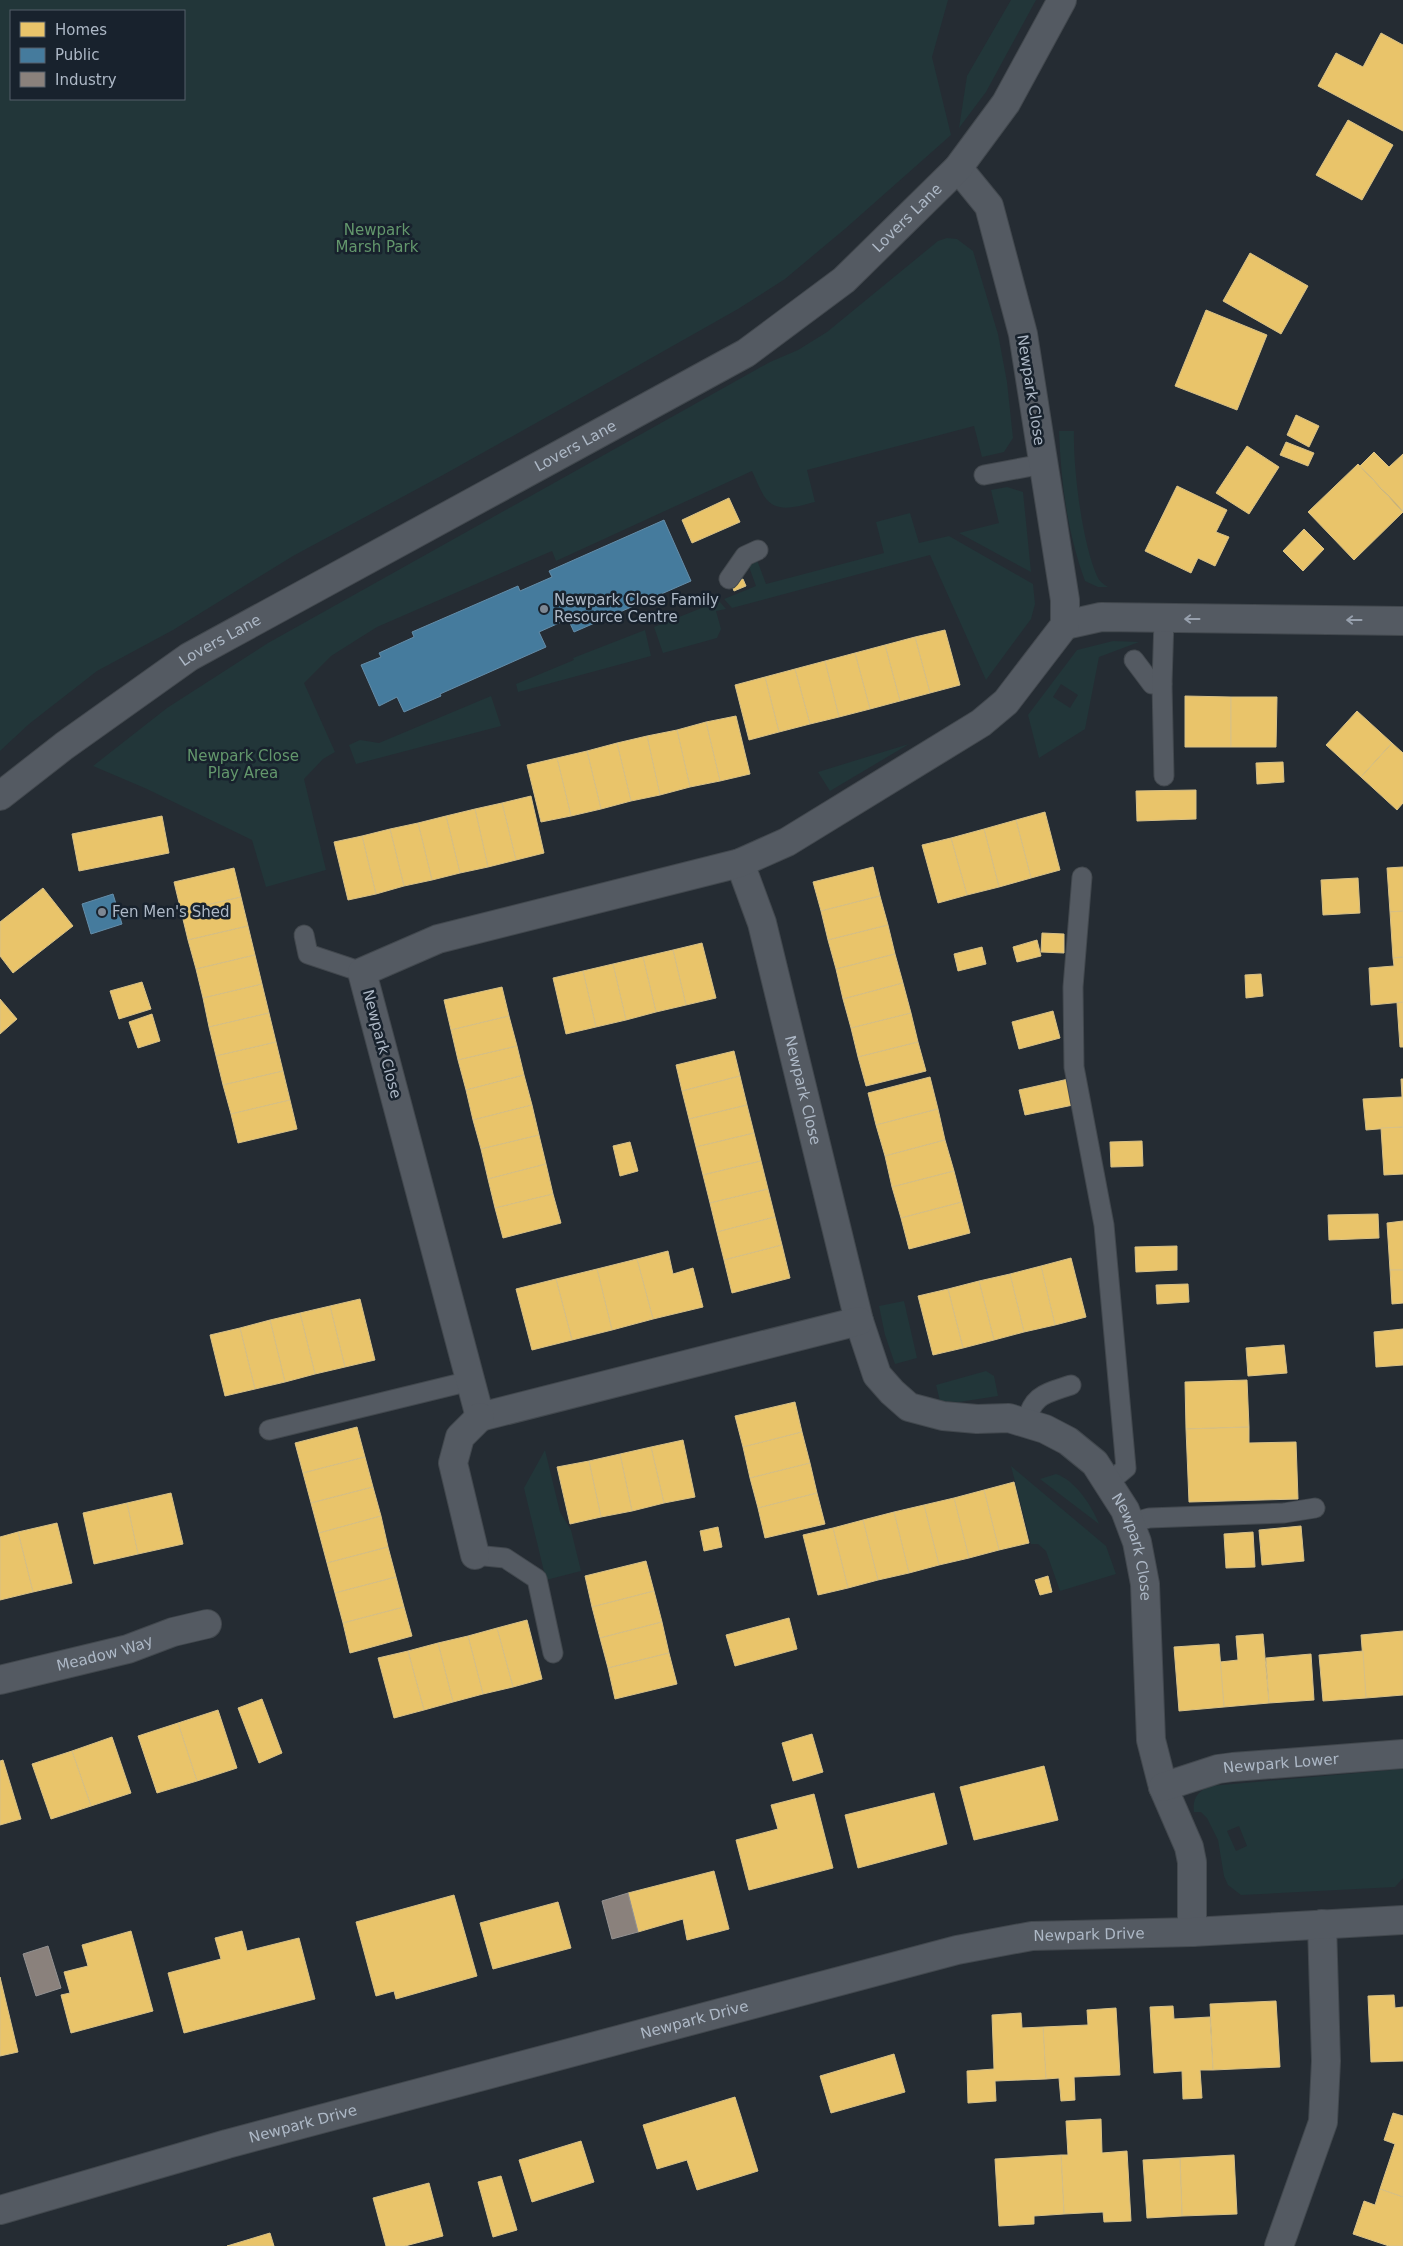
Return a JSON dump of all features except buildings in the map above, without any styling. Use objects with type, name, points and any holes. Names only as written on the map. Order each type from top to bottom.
[{"type":"street","name":"Lovers Lane","points":[[0,796],[64,746],[189,657],[746,353],[844,280],[958,168],[1006,103],[1062,0]]},
{"type":"street","name":"Newpark Close","points":[[480,1417],[362,972],[438,939],[740,863],[787,842],[981,723],[1006,702],[1066,625],[1065,600],[1023,334],[989,206],[958,168]]},
{"type":"street","points":[[1066,625],[1101,617],[1403,621]]},
{"type":"street","name":"Newpark Close","points":[[740,863],[762,923],[859,1321],[877,1375],[909,1407],[943,1416],[977,1419],[1009,1418],[1045,1429],[1068,1441],[1094,1464],[1108,1483],[1131,1523],[1137,1542],[1145,1584],[1151,1740],[1163,1787],[1191,1854],[1192,1932]]},
{"type":"street","points":[[475,1555],[453,1463],[460,1437],[480,1417],[859,1321]]},
{"type":"street","name":"Meadow Way","points":[[0,1680],[128,1649],[173,1632],[206,1624]]},
{"type":"street","name":"Newpark Lower","points":[[1163,1787],[1232,1767],[1403,1754]]},
{"type":"street","name":"Newpark Drive","points":[[0,2210],[218,2146],[957,1950],[1032,1936],[1192,1932],[1403,1920]]},
{"type":"street","points":[[1279,2246],[1322,2122],[1326,2061],[1322,1924]]},
{"type":"lane","points":[[984,476],[1043,464]]},
{"type":"lane","points":[[729,579],[745,556],[758,550]]},
{"type":"lane","points":[[1164,619],[1162,684],[1164,776]]},
{"type":"lane","points":[[1134,660],[1152,684],[1162,684]]},
{"type":"lane","points":[[1082,876],[1073,988],[1074,1066],[1104,1225],[1126,1468],[1108,1483]]},
{"type":"lane","points":[[304,935],[308,954],[362,972]]},
{"type":"lane","points":[[269,1430],[470,1381]]},
{"type":"lane","points":[[1026,1424],[1029,1411],[1040,1396],[1071,1385]]},
{"type":"lane","points":[[1131,1523],[1149,1518],[1284,1513],[1316,1508]]},
{"type":"lane","points":[[475,1555],[505,1558],[537,1579],[553,1653]]},
{"type":"green space","name":"Newpark Marsh Park","points":[[0,0],[948,0],[932,57],[951,135],[785,279],[738,309],[586,395],[293,556],[173,630],[97,671],[29,724],[0,751]]},
{"type":"green space","points":[[1011,0],[1036,0],[986,92],[959,128],[967,76]]},
{"type":"green space","name":"Newpark Close Play Area","points":[[947,238],[957,239],[973,251],[998,334],[1007,382],[1013,438],[1004,452],[982,457],[974,426],[807,470],[815,502],[788,508],[775,506],[769,502],[762,493],[752,471],[556,561],[552,551],[377,627],[331,656],[304,683],[335,752],[323,759],[304,779],[326,870],[266,887],[252,840],[147,789],[93,766],[167,708],[268,643],[770,362],[798,350],[827,332],[938,241]]},
{"type":"green space","points":[[1059,431],[1074,431],[1077,484],[1087,544],[1098,578],[1108,587],[1098,587],[1085,581],[1079,562],[1066,507]]},
{"type":"green space","points":[[1007,487],[1023,492],[1031,572],[959,533],[999,523],[991,490]]},
{"type":"green space","points":[[910,513],[919,543],[949,536],[1033,584],[1035,604],[1031,619],[986,680],[930,555],[732,608],[724,599],[756,586],[748,564],[757,560],[766,584],[884,553],[876,522]]},
{"type":"green space","points":[[719,601],[726,609],[716,611],[721,629],[717,638],[663,653],[654,627]]},
{"type":"green space","points":[[645,630],[651,656],[518,692],[516,684],[574,660],[573,658]]},
{"type":"green space","points":[[1113,641],[1139,642],[1099,657],[1085,729],[1039,758],[1028,715],[1077,650]],"holes":[[[1061,684],[1078,695],[1070,708],[1053,697]]]},
{"type":"green space","points":[[491,696],[501,726],[356,764],[349,745],[360,740],[379,743]]},
{"type":"green space","points":[[909,744],[830,791],[818,772]]},
{"type":"green space","points":[[904,1301],[917,1358],[895,1364],[885,1335],[879,1306]]},
{"type":"green space","points":[[986,1371],[994,1376],[998,1396],[959,1402],[940,1401],[936,1385]]},
{"type":"green space","points":[[545,1450],[560,1512],[571,1530],[581,1571],[546,1580],[524,1488]]},
{"type":"green space","points":[[1011,1466],[1106,1546],[1116,1574],[1060,1591],[1046,1551],[1038,1544],[1031,1544]]},
{"type":"green space","points":[[1056,1474],[1070,1482],[1082,1494],[1099,1524],[1040,1479]]},
{"type":"green space","points":[[1403,1769],[1403,1878],[1395,1887],[1241,1895],[1228,1885],[1224,1876],[1218,1840],[1207,1818],[1201,1812],[1194,1812],[1195,1799],[1203,1790],[1211,1786]],"holes":[[[1239,1826],[1247,1846],[1236,1851],[1227,1831]]]},
{"type":"place","name":"Newpark Close Family Resource Centre","points":[[544,609]]},
{"type":"place","name":"Fen Men's Shed","points":[[102,912]]}]
